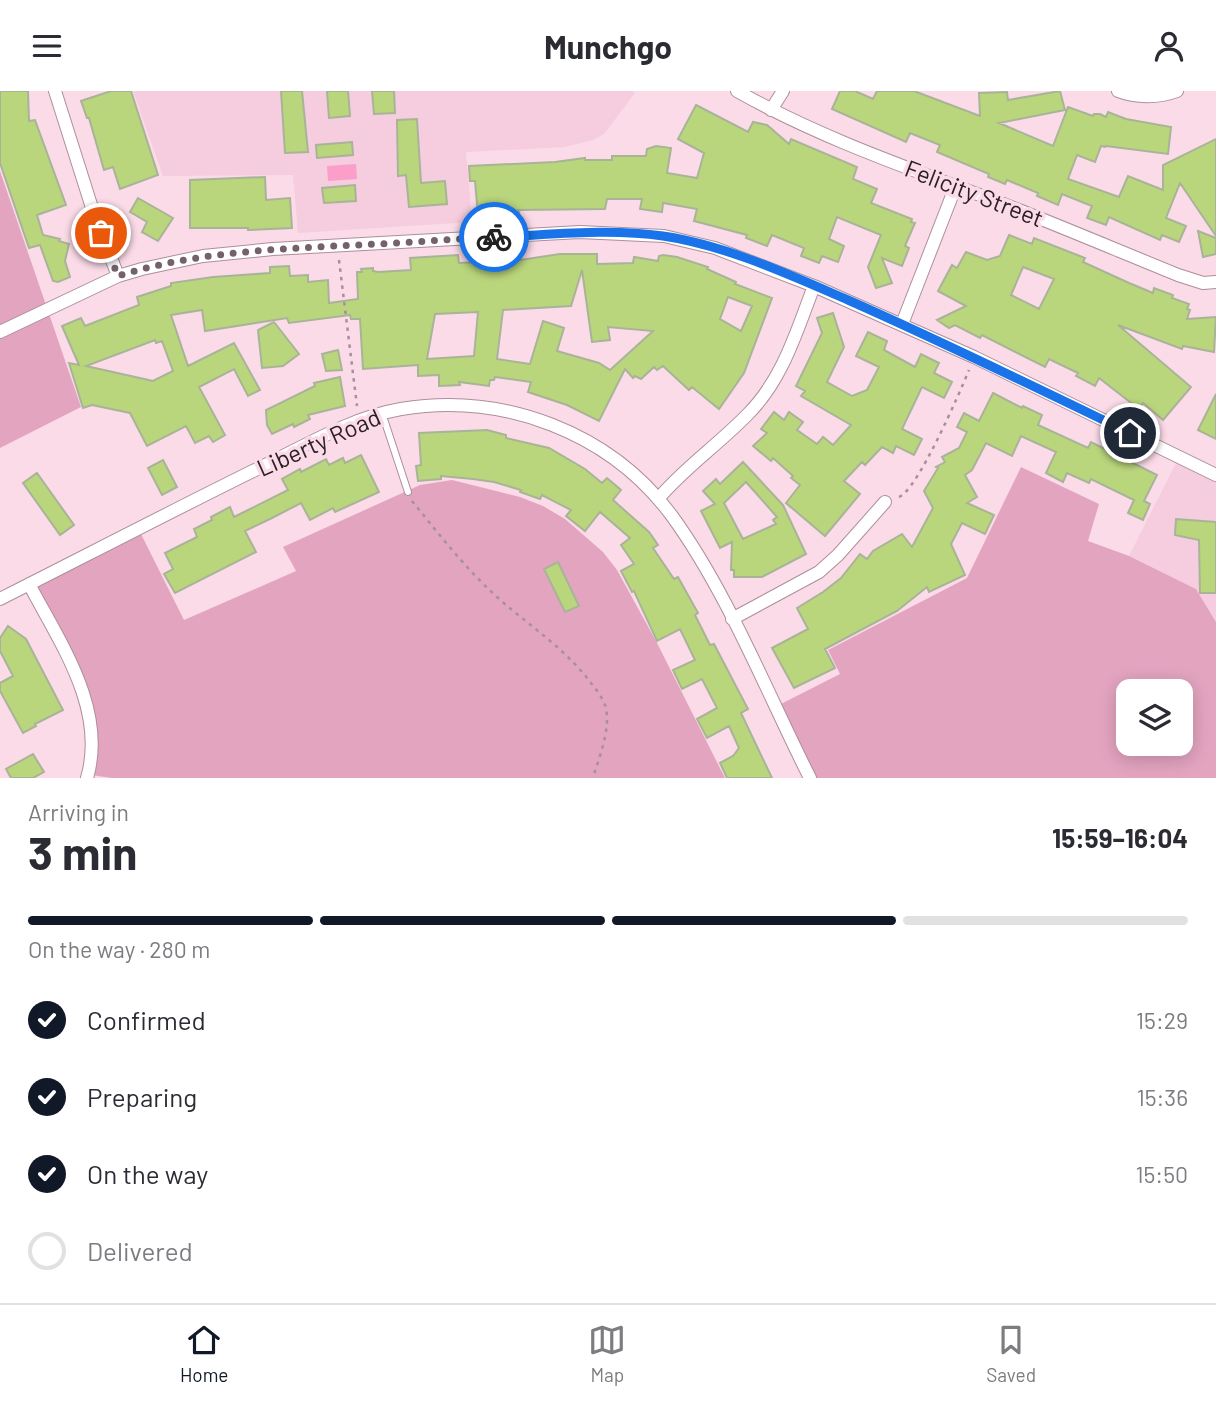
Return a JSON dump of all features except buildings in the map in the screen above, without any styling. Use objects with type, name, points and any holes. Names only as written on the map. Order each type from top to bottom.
[{"type":"street","points":[[55,91],[93,211],[118,276]]},
{"type":"street","name":"Felicity Street","points":[[737,91],[795,123],[955,188],[1178,275],[1203,283],[1216,282]]},
{"type":"street","points":[[771,110],[783,91]]},
{"type":"street","points":[[1118,91],[1142,96],[1177,91]]},
{"type":"street","points":[[902,324],[955,188]]},
{"type":"street","points":[[0,332],[118,276],[203,256],[273,249],[580,232],[640,233],[686,240],[715,248],[814,286],[974,357],[1216,475]]},
{"type":"street","points":[[658,499],[750,412],[769,387],[785,362],[814,286]]},
{"type":"street","name":"Liberty Road","points":[[0,599],[202,497],[359,421],[382,413],[429,406],[453,406],[528,416],[605,451],[658,499],[683,534],[732,619],[810,778]]},
{"type":"street","points":[[732,619],[819,572],[838,555],[885,502]]},
{"type":"street","points":[[29,584],[76,674],[85,699],[92,727],[92,763],[87,778]]},
{"type":"lane","points":[[382,413],[408,492]]},
{"type":"path","points":[[337,246],[359,421]]},
{"type":"path","points":[[885,502],[904,495],[912,486],[957,399],[974,357]]},
{"type":"path","points":[[408,492],[420,511],[496,596],[558,646],[577,664],[597,691],[605,705],[606,717],[604,737],[593,778]]},
{"type":"shaded area","points":[[133,91],[635,93],[604,134],[593,140],[565,147],[466,152],[472,222],[298,233],[293,175],[163,176]]},
{"type":"shaded area","points":[[356,164],[357,179],[328,181],[327,166]]},
{"type":"shaded area","points":[[0,171],[81,407],[0,448]]},
{"type":"shaded area","points":[[1179,457],[1216,474],[1216,622],[1196,589],[1129,556]]},
{"type":"shaded area","points":[[1021,467],[1099,504],[1088,541],[1129,556],[1196,589],[1216,622],[1216,778],[811,778],[775,707],[840,674],[828,650],[967,578]]},
{"type":"shaded area","points":[[452,480],[520,497],[543,506],[565,519],[603,552],[617,570],[656,641],[725,778],[112,778],[91,775],[93,727],[30,583],[138,528],[184,620],[296,571],[283,547],[420,485]]},
{"type":"way so far","points":[[101,233],[118,276],[203,256],[273,249],[494,237]]},
{"type":"route","points":[[494,237],[580,232],[640,233],[686,240],[715,248],[902,324],[1130,433]]}]
